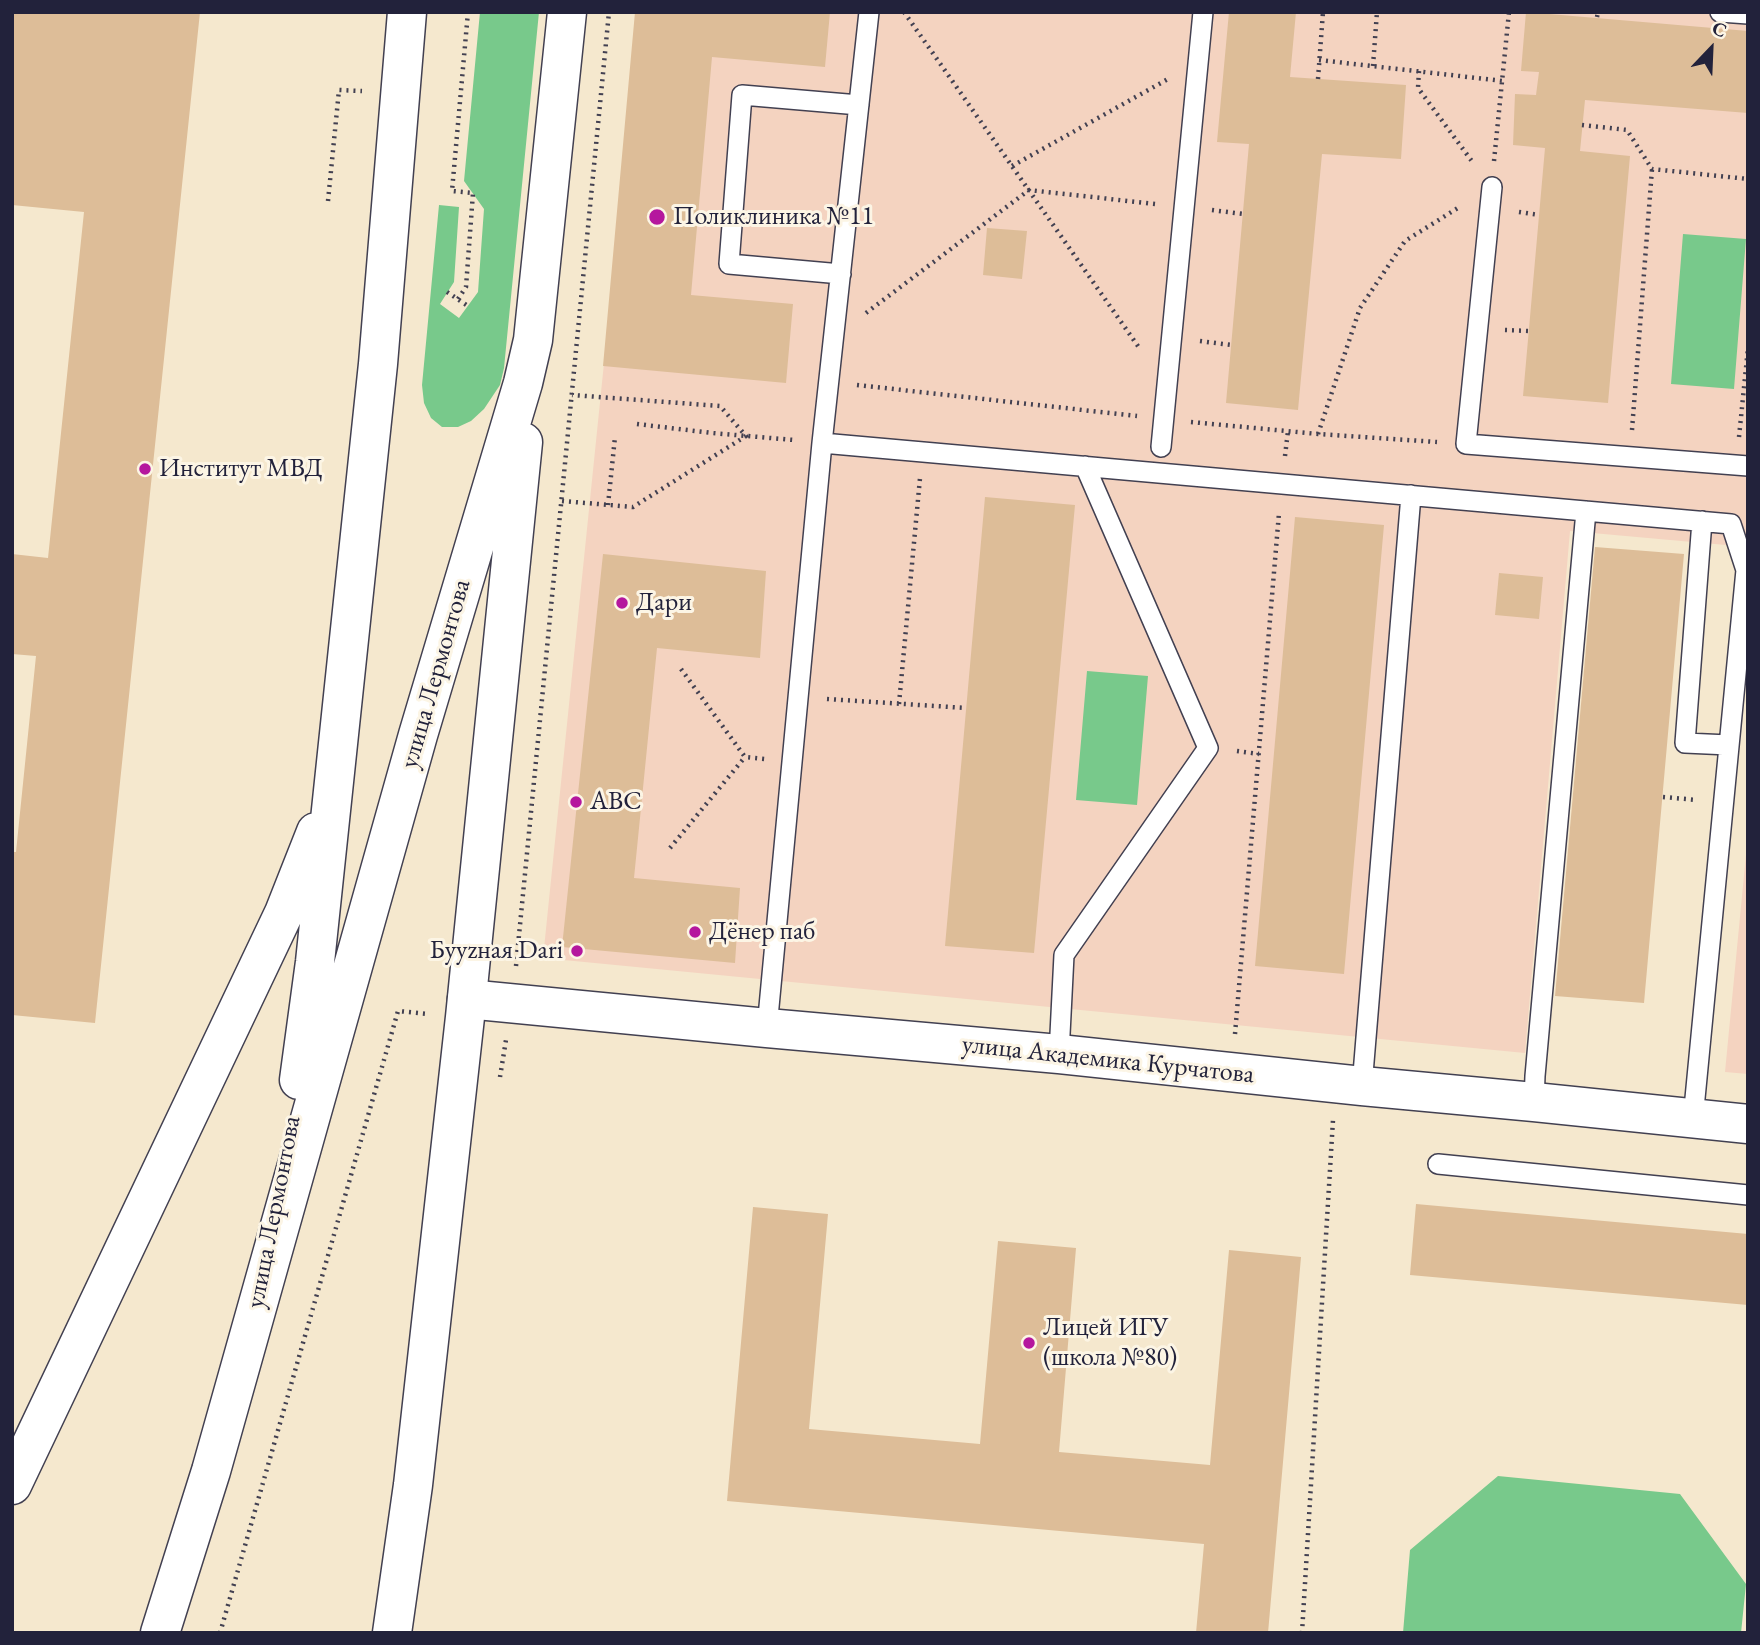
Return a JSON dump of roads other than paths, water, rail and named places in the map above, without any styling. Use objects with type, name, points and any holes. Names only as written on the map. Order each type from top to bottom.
[{"type":"main road","name":"улица Лермонтова","points":[[251,1326],[276,1208],[305,1046],[378,364],[407,12]]},
{"type":"main road","name":"улица Лермонтова","points":[[160,1633],[211,1471],[414,748],[523,383],[533,340],[567,12]]},
{"type":"main road","points":[[391,1633],[413,1485],[466,1008],[533,340]]},
{"type":"main road","points":[[12,1485],[284,913],[334,784]]},
{"type":"main road","name":"улица Академика Курчатова","points":[[466,1008],[767,1028],[1059,1054],[1748,1124]]},
{"type":"lane","points":[[767,1028],[822,443],[869,12]]},
{"type":"lane","points":[[1161,447],[1203,12]]},
{"type":"lane","points":[[1720,12],[1748,14]]},
{"type":"lane","points":[[841,274],[729,264],[742,95],[859,105]]},
{"type":"lane","points":[[1492,187],[1466,444],[1742,466]]},
{"type":"lane","points":[[822,443],[1731,524],[1746,570],[1693,1119]]},
{"type":"lane","points":[[1059,1054],[1065,955],[1208,748],[1085,466]]},
{"type":"lane","points":[[1349,1085],[1411,495]]},
{"type":"lane","points":[[1534,1102],[1586,511]]},
{"type":"lane","points":[[1702,521],[1685,743],[1729,745]]},
{"type":"lane","points":[[1438,1164],[1748,1195]]},
{"type":"place","name":"Поликлиника №11","points":[[657,217]]},
{"type":"place","name":"Институт МВД","points":[[145,469]]},
{"type":"place","name":"Дари","points":[[622,603]]},
{"type":"place","name":"ABC","points":[[576,802]]},
{"type":"place","name":"Дёнер паб","points":[[695,932]]},
{"type":"place","name":"Бууzная Dari","points":[[577,951]]},
{"type":"place","name":"Лицей ИГУ (школа №80)","points":[[1029,1343]]}]
